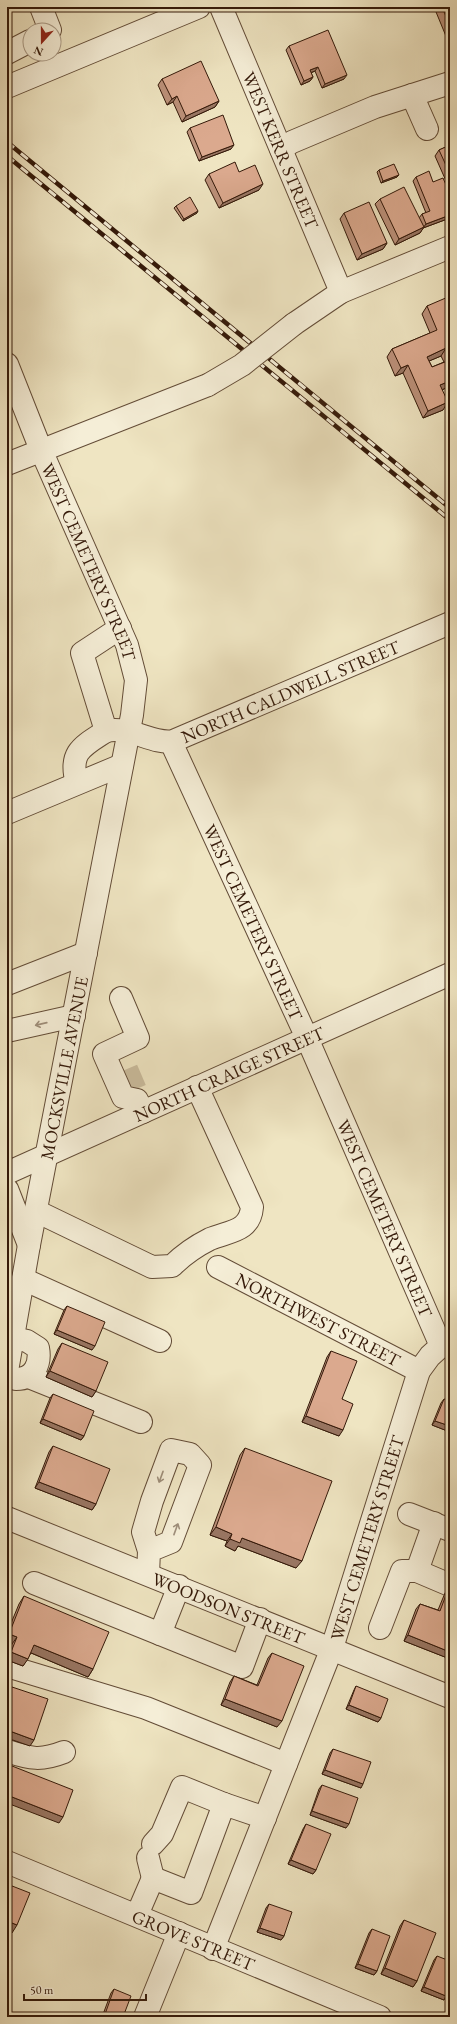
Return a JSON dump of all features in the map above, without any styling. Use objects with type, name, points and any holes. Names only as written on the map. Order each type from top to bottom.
[{"type":"street","points":[[41,7],[47,22]]},
{"type":"street","points":[[7,87],[199,7]]},
{"type":"street","name":"WEST KERR STREET","points":[[221,7],[341,292]]},
{"type":"street","points":[[7,53],[22,45]]},
{"type":"street","points":[[281,149],[292,142],[351,117],[450,83]]},
{"type":"street","points":[[412,95],[427,129]]},
{"type":"street","points":[[7,464],[208,385],[242,366],[294,324],[341,292],[450,247]]},
{"type":"street","name":"WEST CEMETERY STREET","points":[[7,364],[41,450],[120,628],[131,658],[136,680],[135,696],[122,765]]},
{"type":"street","name":"NORTH CALDWELL STREET","points":[[106,731],[116,728],[171,742],[450,623]]},
{"type":"street","points":[[77,783],[73,770],[79,750],[106,731],[82,653],[120,628]]},
{"type":"street","name":"WEST CEMETERY STREET","points":[[171,742],[445,1344],[430,1356],[419,1371],[332,1648],[213,1949]]},
{"type":"street","points":[[7,813],[122,765]]},
{"type":"street","name":"MOCKSVILLE AVENUE","points":[[7,1371],[29,1245],[122,765]]},
{"type":"street","points":[[7,984],[86,953]]},
{"type":"street","name":"NORTH CRAIGE STREET","points":[[7,1187],[47,1155],[138,1101],[197,1087],[450,974]]},
{"type":"street","points":[[121,998],[138,1038],[104,1054],[123,1096],[138,1101]]},
{"type":"street","points":[[7,1031],[74,1016]]},
{"type":"street","points":[[118,1048],[127,1069]]},
{"type":"street","points":[[36,1211],[152,1268],[172,1266],[184,1254],[210,1239],[240,1229],[251,1217],[252,1207],[197,1087]]},
{"type":"street","points":[[7,1187],[29,1245]]},
{"type":"street","name":"NORTHWEST STREET","points":[[218,1268],[419,1371]]},
{"type":"street","points":[[23,1279],[160,1340]]},
{"type":"street","points":[[7,1379],[22,1379],[29,1377],[36,1368],[40,1356],[38,1348],[27,1341],[13,1338]]},
{"type":"street","points":[[29,1377],[141,1422]]},
{"type":"street","points":[[409,1514],[442,1527],[417,1571]]},
{"type":"street","name":"WOODSON STREET","points":[[7,1518],[179,1586],[450,1697]]},
{"type":"street","points":[[148,1574],[149,1551]]},
{"type":"street","points":[[380,1628],[402,1571],[417,1571],[450,1585]]},
{"type":"street","points":[[34,1583],[242,1667],[260,1619]]},
{"type":"street","points":[[160,1634],[179,1586]]},
{"type":"street","points":[[7,1666],[146,1708],[286,1764]]},
{"type":"street","points":[[7,1751],[38,1759],[49,1758],[64,1752]]},
{"type":"street","points":[[136,1915],[152,1860],[182,1787],[224,1804],[265,1818]]},
{"type":"street","points":[[152,1860],[191,1894],[224,1804]]},
{"type":"street","name":"GROVE STREET","points":[[7,1862],[179,1933],[213,1949],[380,2017]]},
{"type":"street","points":[[145,2017],[179,1933]]},
{"type":"building","points":[[442,7],[450,7],[450,26]]},
{"type":"building","points":[[328,30],[347,75],[325,84],[318,67],[310,70],[313,77],[304,81],[289,46]]},
{"type":"building","points":[[201,61],[219,101],[186,116],[177,96],[172,99],[162,79]]},
{"type":"building","points":[[223,115],[234,145],[202,157],[190,128]]},
{"type":"building","points":[[450,145],[450,174],[439,150]]},
{"type":"building","points":[[235,162],[239,172],[255,165],[263,184],[223,203],[209,174]]},
{"type":"building","points":[[394,164],[399,175],[383,181],[379,170]]},
{"type":"building","points":[[429,171],[433,182],[443,178],[450,194],[450,215],[426,224],[422,214],[430,211],[416,177]]},
{"type":"building","points":[[404,187],[424,227],[399,239],[380,199]]},
{"type":"building","points":[[190,197],[198,211],[184,219],[176,206]]},
{"type":"building","points":[[369,202],[387,243],[362,254],[344,213]]},
{"type":"building","points":[[448,297],[450,302],[450,357],[446,348],[427,357],[432,367],[450,360],[450,381],[440,385],[448,402],[428,411],[408,365],[401,368],[392,349],[437,330],[427,306]]},
{"type":"building","points":[[67,1306],[105,1322],[95,1346],[57,1330]]},
{"type":"building","points":[[62,1343],[108,1362],[96,1391],[50,1371]]},
{"type":"building","points":[[331,1351],[357,1361],[342,1399],[353,1404],[343,1430],[306,1416]]},
{"type":"building","points":[[53,1394],[94,1411],[84,1436],[43,1419]]},
{"type":"building","points":[[444,1399],[450,1402],[450,1426],[435,1421]]},
{"type":"building","points":[[53,1446],[110,1469],[96,1504],[39,1482]]},
{"type":"building","points":[[245,1448],[332,1481],[302,1561],[242,1538],[240,1543],[230,1539],[232,1534],[216,1527]]},
{"type":"building","points":[[449,1587],[450,1652],[408,1635],[420,1604],[440,1611]]},
{"type":"building","points":[[24,1596],[109,1632],[93,1669],[34,1645],[28,1659],[11,1652],[17,1637],[9,1634]]},
{"type":"building","points":[[272,1653],[304,1666],[282,1721],[225,1699],[234,1676],[258,1686]]},
{"type":"building","points":[[9,1686],[48,1699],[34,1740],[7,1730],[7,1692]]},
{"type":"building","points":[[356,1686],[388,1699],[381,1718],[349,1705]]},
{"type":"building","points":[[333,1749],[371,1762],[363,1784],[325,1770]]},
{"type":"building","points":[[7,1764],[73,1790],[63,1817],[7,1795]]},
{"type":"building","points":[[322,1785],[358,1798],[349,1824],[312,1811]]},
{"type":"building","points":[[306,1824],[331,1834],[316,1870],[291,1860]]},
{"type":"building","points":[[7,1884],[30,1893],[17,1925],[7,1921]]},
{"type":"building","points":[[269,1904],[292,1912],[284,1936],[260,1928]]},
{"type":"building","points":[[404,1920],[436,1933],[417,1981],[385,1968]]},
{"type":"building","points":[[372,1929],[390,1936],[377,1971],[358,1964]]},
{"type":"building","points":[[437,1956],[450,1961],[450,1987],[446,1996],[424,1987]]},
{"type":"building","points":[[114,1989],[131,1996],[123,2017],[104,2017]]},
{"type":"tunnel","points":[[127,1069],[136,1090]]},
{"type":"railway","points":[[7,142],[450,508]]},
{"type":"railway","points":[[7,156],[450,520]]}]
